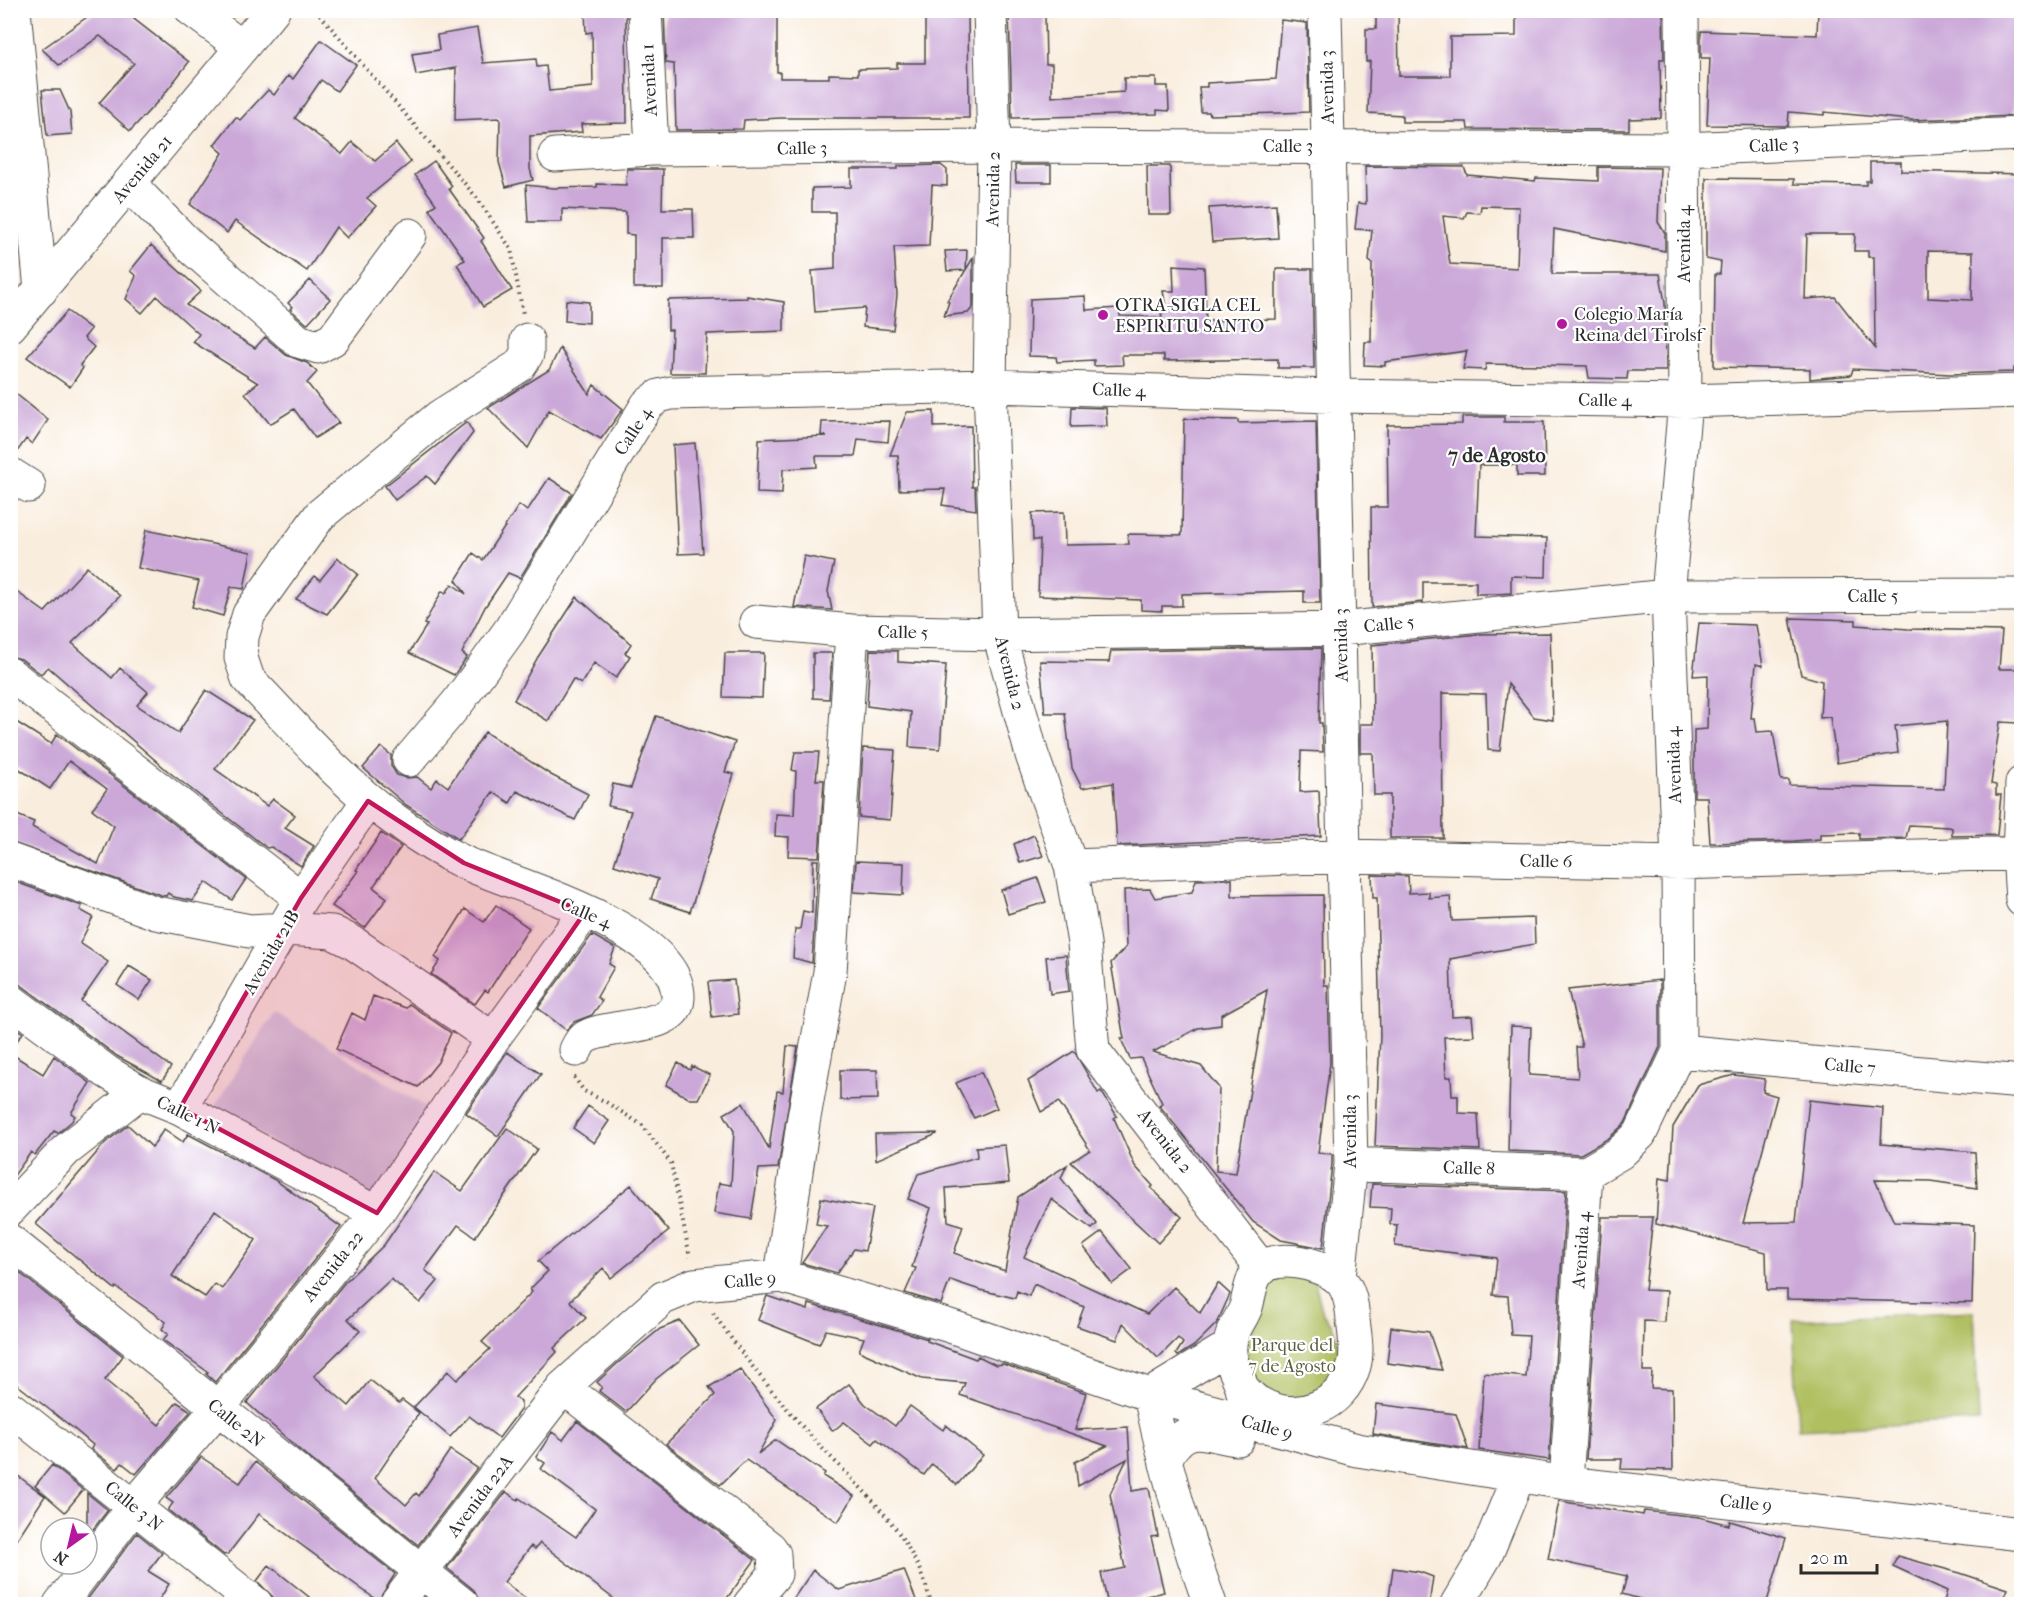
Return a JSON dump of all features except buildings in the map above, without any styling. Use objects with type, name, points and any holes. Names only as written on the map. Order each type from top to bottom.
[{"type":"street","points":[[14,10],[22,306]]},
{"type":"street","points":[[192,10],[242,47]]},
{"type":"street","name":"Avenida 21","points":[[22,306],[129,184],[273,10]]},
{"type":"street","name":"Avenida 1","points":[[645,10],[652,149]]},
{"type":"street","name":"Avenida 2","points":[[990,10],[994,146],[990,386],[999,634],[1032,755],[1071,866],[1084,943],[1093,1050],[1262,1269]]},
{"type":"street","name":"Avenida 3","points":[[1325,10],[1346,856],[1351,1164],[1339,1278]]},
{"type":"street","name":"Avenida 4","points":[[1566,1483],[1586,1173],[1620,1153],[1640,1134],[1679,1051],[1678,863],[1668,596],[1685,401],[1682,10]]},
{"type":"street","name":"Calle 3","points":[[555,155],[652,149],[994,146],[1683,149],[2022,134]]},
{"type":"street","points":[[129,184],[191,247],[298,341],[318,347],[333,339],[410,235]]},
{"type":"street","name":"Calle 4","points":[[527,340],[527,354],[519,366],[439,417],[320,515],[249,614],[242,637],[241,658],[248,679],[368,801],[428,843],[464,863],[626,929],[651,948],[671,974],[678,997],[669,1015],[622,1029],[594,1033],[583,1039],[576,1050]]},
{"type":"street","name":"Calle 4","points":[[409,760],[458,702],[510,630],[647,405],[659,396],[671,393],[990,386],[1334,396],[1685,401],[2022,391]]},
{"type":"street","name":"Calle 5","points":[[756,622],[852,631],[999,634],[1340,629],[1668,596],[2022,595]]},
{"type":"street","points":[[781,1276],[803,1123],[830,972],[852,631]]},
{"type":"street","points":[[10,674],[302,898]]},
{"type":"street","points":[[2022,783],[2020,853],[2022,900]]},
{"type":"street","name":"Avenida 21B","points":[[180,1108],[302,898],[368,801]]},
{"type":"street","name":"Calle 6","points":[[1071,866],[1346,856],[1678,863],[2020,853]]},
{"type":"street","points":[[10,860],[156,913],[250,932],[285,929],[332,932],[493,1039]]},
{"type":"street","name":"Avenida 22","points":[[60,1605],[135,1506],[218,1408],[376,1213],[493,1039],[585,912]]},
{"type":"street","name":"Calle 1 N","points":[[10,1000],[107,1072],[140,1092],[180,1108],[376,1213]]},
{"type":"street","name":"Calle 7","points":[[1679,1051],[2022,1082]]},
{"type":"street","points":[[10,1209],[66,1150],[140,1092]]},
{"type":"street","name":"Calle 8","points":[[1351,1164],[1586,1173]]},
{"type":"street","name":"Calle 2N","points":[[10,1241],[462,1605]]},
{"type":"street","points":[[1272,1419],[1242,1388],[1232,1369],[1230,1346],[1234,1327],[1245,1309],[1255,1275],[1268,1264],[1294,1262],[1312,1265],[1339,1278],[1349,1294],[1355,1343],[1354,1364],[1347,1382],[1340,1432],[1357,1450]]},
{"type":"street","name":"Calle 9","points":[[563,1387],[663,1298],[694,1285],[781,1276],[950,1326],[1150,1395],[1272,1419],[1357,1450],[1566,1483],[2022,1534]]},
{"type":"street","points":[[1210,1605],[1187,1540],[1150,1395],[1230,1346]]},
{"type":"street","points":[[1166,1464],[1172,1448],[1180,1438],[1191,1432],[1198,1431],[1225,1438],[1241,1439],[1272,1419],[1317,1409],[1334,1398],[1347,1382]]},
{"type":"street","points":[[563,1387],[770,1548],[775,1574],[750,1605]]},
{"type":"street","name":"Avenida 22A","points":[[396,1605],[563,1387]]},
{"type":"street","name":"Calle 3 N","points":[[10,1408],[256,1605]]},
{"type":"street","points":[[1457,1605],[1486,1554],[1519,1475]]},
{"type":"path","points":[[316,10],[477,198],[511,249],[527,340]]},
{"type":"path","points":[[576,1050],[572,1067],[574,1080],[579,1086],[642,1125],[671,1163],[684,1217],[694,1285],[743,1357],[809,1434],[890,1519],[917,1559],[931,1605]]},
{"type":"highlighted area","points":[[368,801],[464,863],[585,912],[377,1213],[180,1108],[301,898]]},
{"type":"shaded area","points":[[274,1012],[432,1111],[373,1205],[215,1106]]},
{"type":"green space","name":"Parque del 7 de Agosto","points":[[1268,1270],[1315,1282],[1323,1314],[1331,1323],[1337,1339],[1340,1360],[1332,1380],[1323,1391],[1290,1403],[1248,1379],[1246,1343],[1260,1316]]},
{"type":"green space","points":[[1974,1311],[1979,1421],[1798,1429],[1793,1320]]},
{"type":"place","name":"OTRA-SIGLA CEL ESPIRITU SANTO","points":[[1103,315]]},
{"type":"place","name":"Colegio María Reina del Tirolsf","points":[[1562,324]]},
{"type":"district","name":"7 de Agosto","points":[[1497,455]]}]
